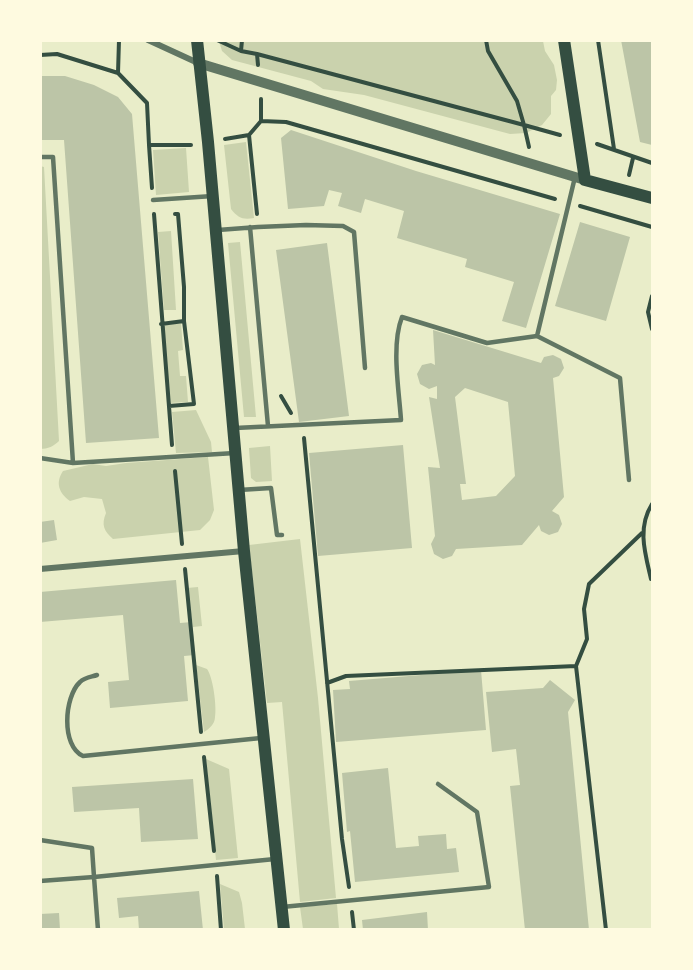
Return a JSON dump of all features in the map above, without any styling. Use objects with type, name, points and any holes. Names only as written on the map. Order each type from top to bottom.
[{"type":"main road","points":[[197,40],[244,551],[284,930]]},
{"type":"main road","points":[[564,40],[580,179],[652,198]]},
{"type":"street","points":[[148,40],[198,63],[580,179]]},
{"type":"street","points":[[156,40],[161,46]]},
{"type":"street","points":[[40,569],[244,551]]},
{"type":"lane","points":[[40,157],[53,157],[73,463]]},
{"type":"lane","points":[[537,336],[569,203],[580,179]]},
{"type":"lane","points":[[153,200],[213,196]]},
{"type":"lane","points":[[216,231],[258,226],[343,226],[354,232],[365,368]]},
{"type":"lane","points":[[250,227],[268,426]]},
{"type":"lane","points":[[233,428],[400,420],[397,356],[398,326],[402,317],[487,343],[537,336],[620,378],[629,480]]},
{"type":"lane","points":[[40,458],[73,463],[235,453]]},
{"type":"lane","points":[[239,490],[271,488],[277,535],[282,535]]},
{"type":"lane","points":[[98,675],[81,681],[72,695],[68,723],[69,740],[76,753],[83,756],[264,737]]},
{"type":"lane","points":[[282,907],[489,887],[477,812],[438,784]]},
{"type":"lane","points":[[40,840],[92,848],[98,930]]},
{"type":"lane","points":[[40,881],[278,859]]},
{"type":"path","points":[[118,73],[119,40]]},
{"type":"path","points":[[217,40],[241,51],[524,126],[518,101],[488,51],[486,40]]},
{"type":"path","points":[[241,51],[242,40]]},
{"type":"path","points":[[598,40],[614,149]]},
{"type":"path","points":[[40,55],[57,54],[118,73],[147,103],[161,324],[221,930]]},
{"type":"path","points":[[149,145],[187,146],[249,135],[261,122],[257,54]]},
{"type":"path","points":[[261,122],[286,122],[652,227]]},
{"type":"path","points":[[249,135],[258,226]]},
{"type":"path","points":[[154,216],[178,214],[184,321],[194,404],[169,406]]},
{"type":"path","points":[[652,296],[648,312],[652,329]]},
{"type":"path","points":[[161,324],[184,321]]},
{"type":"path","points":[[280,395],[306,442],[342,839],[354,930]]},
{"type":"path","points":[[652,504],[646,514],[642,533],[652,587]]},
{"type":"path","points":[[606,930],[576,666],[587,639],[584,609],[589,584],[642,533]]},
{"type":"path","points":[[327,683],[346,676],[576,666]]},
{"type":"green space","points":[[219,41],[543,41],[545,51],[554,65],[556,90],[551,96],[551,114],[542,125],[526,133],[510,134],[364,95],[323,89],[311,81],[232,60],[222,51]]},
{"type":"green space","points":[[246,142],[254,218],[247,219],[241,218],[231,209],[224,145]]},
{"type":"green space","points":[[186,148],[189,192],[156,195],[153,150]]},
{"type":"green space","points":[[40,166],[44,167],[59,441],[51,447],[40,449]]},
{"type":"green space","points":[[171,231],[176,310],[164,310],[158,232]]},
{"type":"green space","points":[[240,242],[256,417],[244,417],[228,243]]},
{"type":"green space","points":[[181,323],[183,350],[178,351],[180,376],[186,376],[188,402],[170,403],[163,325]]},
{"type":"green space","points":[[196,410],[211,442],[212,452],[176,453],[172,412]]},
{"type":"green space","points":[[270,446],[272,481],[256,482],[251,478],[249,448]]},
{"type":"green space","points":[[208,457],[214,510],[210,520],[200,530],[113,539],[104,528],[106,513],[102,499],[84,497],[70,501],[59,488],[59,480],[63,471],[93,464],[106,466]]},
{"type":"green space","points":[[300,539],[318,698],[336,898],[300,902],[282,702],[267,703],[249,545]]},
{"type":"green space","points":[[198,587],[202,626],[193,627],[187,588]]},
{"type":"green space","points":[[196,665],[207,669],[215,700],[214,722],[204,732]]},
{"type":"green space","points":[[206,759],[229,769],[238,858],[216,860]]},
{"type":"green space","points":[[220,884],[239,892],[245,929],[224,929]]},
{"type":"green space","points":[[337,904],[339,929],[303,929],[300,907]]},
{"type":"building","points":[[621,40],[652,40],[652,145],[640,142]]},
{"type":"building","points":[[40,76],[65,76],[94,85],[118,97],[132,114],[159,438],[86,443],[64,140],[40,140]]},
{"type":"building","points":[[291,130],[416,171],[560,214],[526,328],[502,321],[514,282],[465,267],[467,259],[397,238],[404,211],[365,199],[361,213],[338,206],[342,193],[329,190],[324,206],[288,209],[281,138]]},
{"type":"building","points":[[580,222],[630,237],[606,321],[555,306]]},
{"type":"building","points":[[327,243],[349,416],[299,422],[276,250]]},
{"type":"building","points":[[433,330],[541,363],[544,357],[553,355],[561,359],[564,368],[559,376],[553,378],[564,497],[552,511],[559,515],[562,524],[558,532],[549,535],[541,531],[539,525],[522,545],[456,549],[452,556],[443,559],[434,554],[431,544],[435,536],[428,467],[440,468],[429,397],[437,399],[437,386],[429,389],[420,384],[417,374],[422,365],[431,363],[435,365]],"holes":[[[465,388],[508,402],[515,476],[496,496],[462,500],[460,484],[466,484],[455,397]]]},
{"type":"building","points":[[403,445],[412,548],[318,556],[309,453]]},
{"type":"building","points":[[54,520],[57,540],[40,543],[40,522]]},
{"type":"building","points":[[176,580],[180,623],[192,622],[195,655],[184,656],[188,701],[110,708],[108,682],[129,680],[123,615],[40,622],[40,592]]},
{"type":"building","points":[[481,670],[486,730],[336,742],[333,690],[350,689],[349,681]]},
{"type":"building","points":[[550,680],[575,700],[568,712],[589,930],[525,930],[510,786],[520,785],[516,749],[492,752],[486,692],[543,688]]},
{"type":"building","points":[[388,768],[396,848],[419,846],[418,836],[446,834],[447,849],[456,848],[459,872],[355,882],[350,831],[347,832],[342,773]]},
{"type":"building","points":[[193,779],[198,839],[141,842],[139,808],[74,812],[72,787]]},
{"type":"building","points":[[199,891],[203,930],[139,930],[138,916],[119,918],[117,898]]},
{"type":"building","points":[[427,912],[428,930],[363,930],[362,920]]},
{"type":"building","points":[[59,913],[60,930],[40,930],[40,914]]}]
